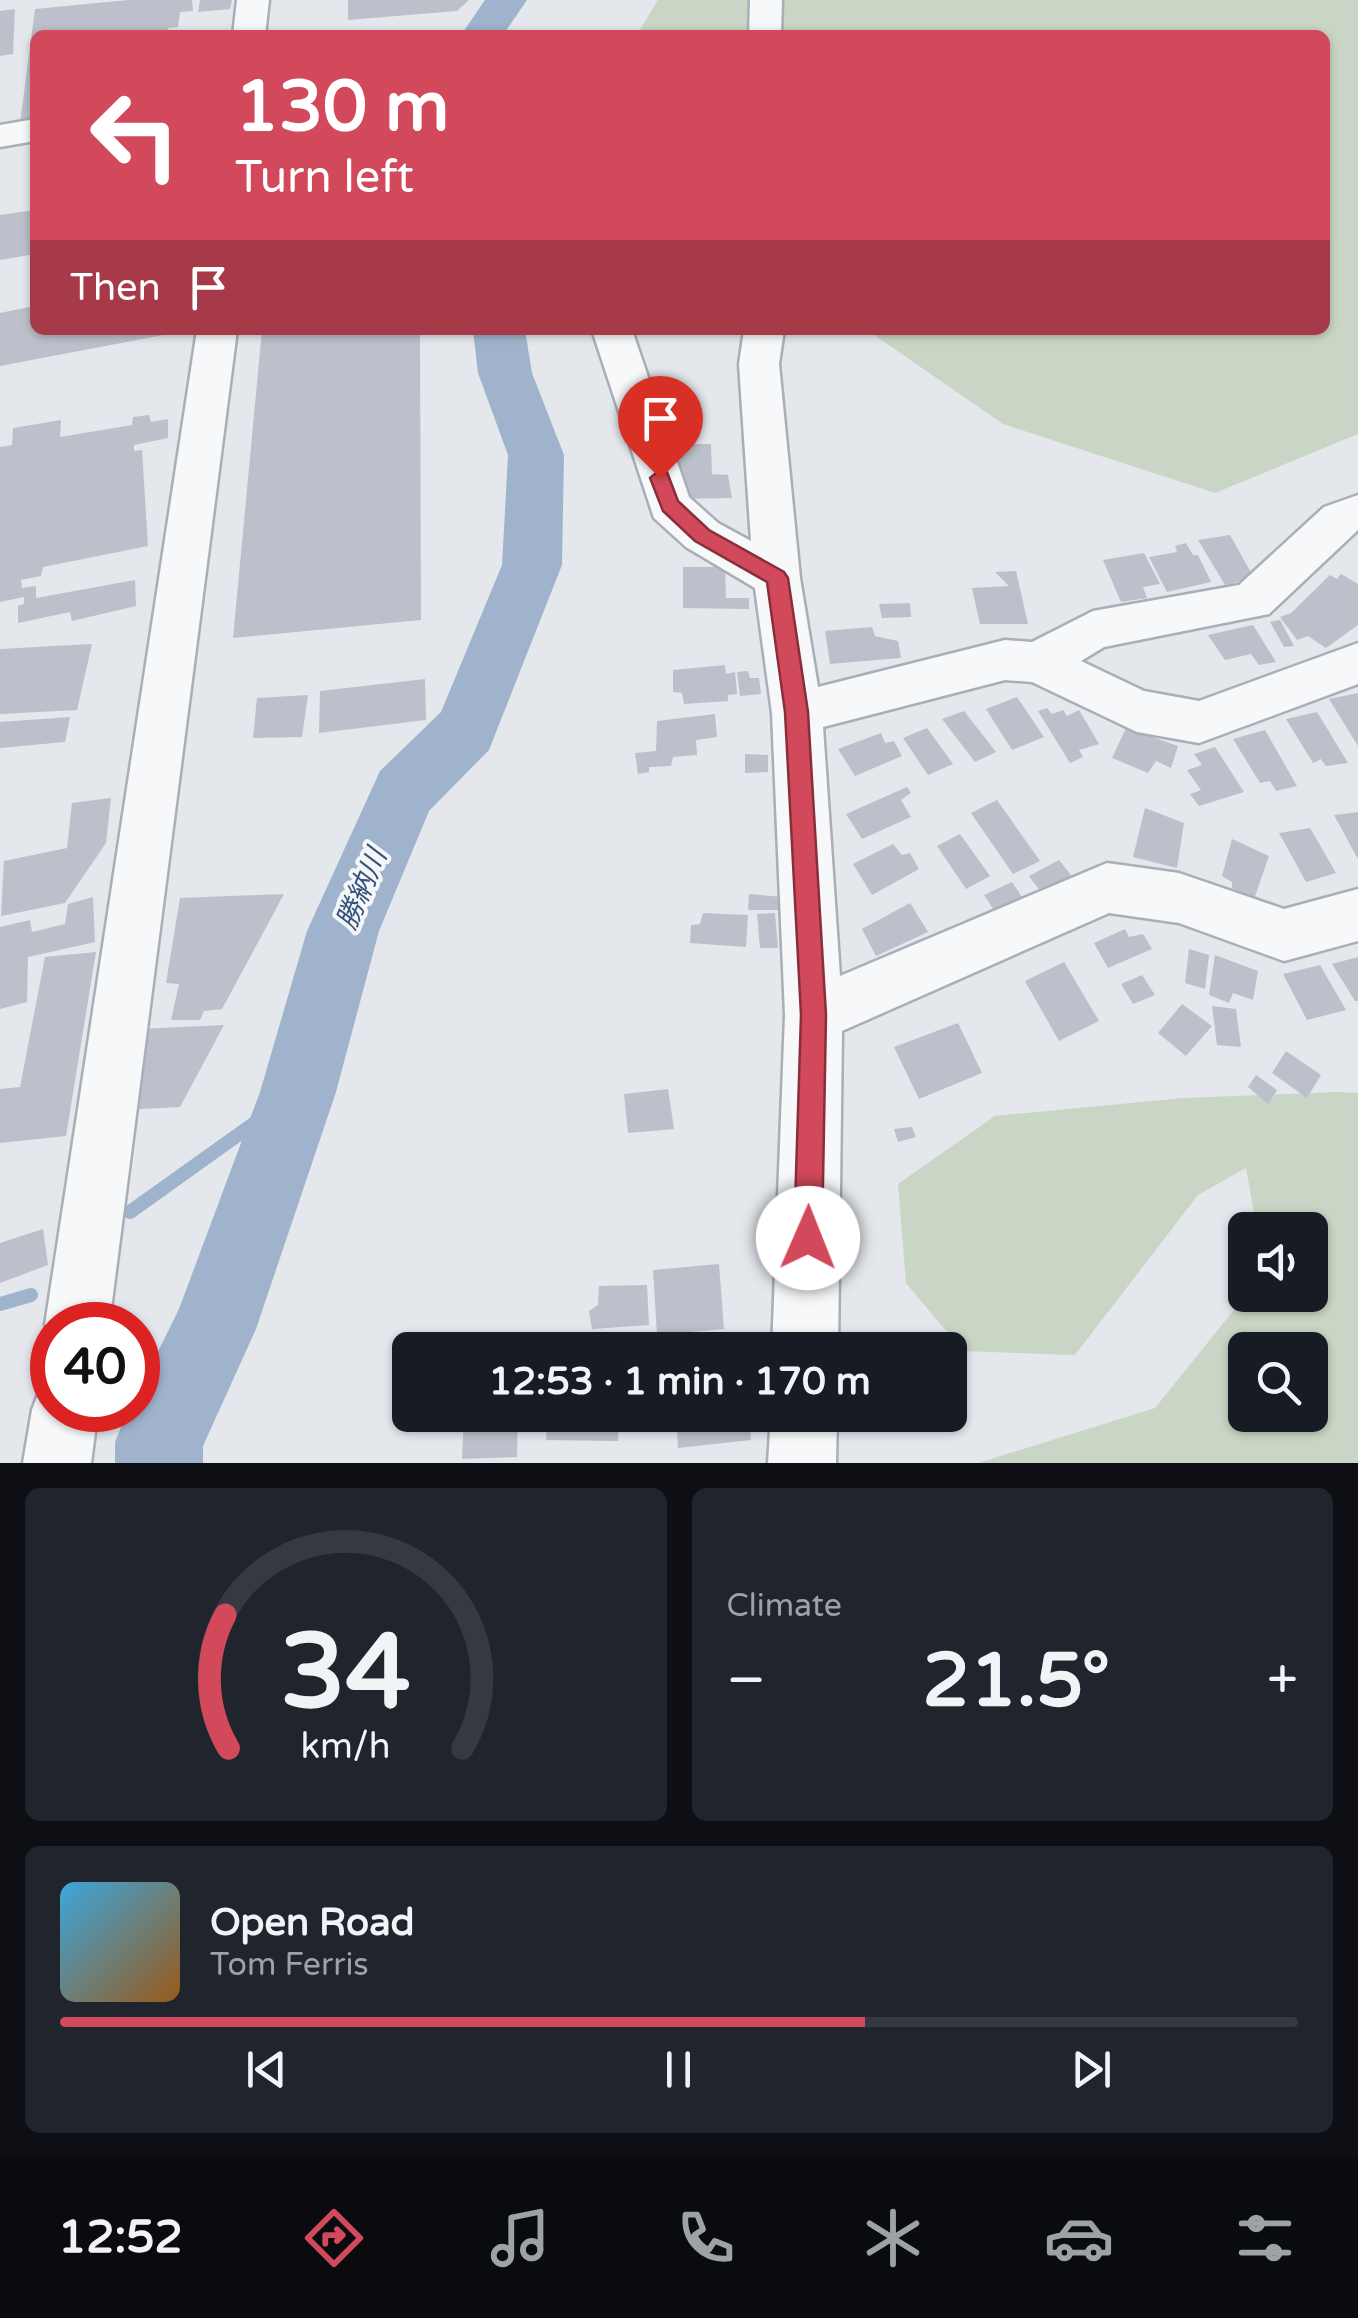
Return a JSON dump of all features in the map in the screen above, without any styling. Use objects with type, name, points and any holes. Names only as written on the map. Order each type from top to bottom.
[{"type":"street","points":[[250,30],[253,0]]},
{"type":"street","points":[[765,30],[766,0]]},
{"type":"street","points":[[0,136],[30,131]]},
{"type":"street","points":[[80,1302],[216,335]]},
{"type":"street","points":[[614,335],[670,506],[702,535],[777,578]]},
{"type":"street","points":[[763,335],[759,364],[777,578],[797,712],[814,1015],[805,1332]]},
{"type":"street","points":[[1038,663],[1093,630],[1252,601],[1340,519],[1358,512]]},
{"type":"street","points":[[797,712],[1005,660],[1038,663],[1138,712],[1199,722],[1358,664]]},
{"type":"street","points":[[814,1015],[1107,888],[1179,898],[1284,935],[1358,915]]},
{"type":"street","points":[[57,1463],[62,1432]]},
{"type":"street","points":[[802,1463],[803,1432]]},
{"type":"green space","points":[[658,0],[1358,0],[1358,434],[1215,493],[1003,424],[874,335],[1330,335],[1330,30],[640,30]]},
{"type":"green space","points":[[1358,1093],[1358,1463],[978,1463],[1155,1408],[1232,1312],[1328,1312],[1328,1212],[1254,1212],[1246,1168],[1198,1195],[1075,1355],[967,1351],[967,1332],[947,1332],[906,1283],[898,1184],[995,1116],[1184,1098]]},
{"type":"building","points":[[129,0],[192,0],[193,11],[180,12],[178,27],[168,30],[32,30],[35,9]]},
{"type":"building","points":[[200,0],[232,0],[230,9],[198,12]]},
{"type":"building","points":[[348,0],[469,0],[457,11],[348,20]]},
{"type":"building","points":[[15,9],[13,54],[0,56],[0,11]]},
{"type":"building","points":[[30,47],[30,122],[20,123]]},
{"type":"building","points":[[30,211],[30,255],[0,260],[0,215]]},
{"type":"building","points":[[30,307],[30,335],[163,335],[0,366],[0,313]]},
{"type":"building","points":[[262,335],[420,335],[421,620],[233,638]]},
{"type":"building","points":[[149,415],[151,422],[168,419],[168,438],[134,445],[134,451],[142,450],[148,546],[43,567],[41,576],[21,580],[22,588],[36,586],[36,598],[135,580],[136,606],[72,621],[70,612],[18,623],[18,606],[24,604],[24,597],[0,602],[0,447],[12,445],[13,428],[61,420],[60,437],[132,425],[133,417]]},
{"type":"building","points":[[676,444],[711,444],[712,474],[728,475],[732,498],[675,499]]},
{"type":"building","points":[[1230,535],[1254,578],[1225,585],[1198,540]]},
{"type":"building","points":[[1186,543],[1193,555],[1198,555],[1211,582],[1167,592],[1149,557],[1177,552],[1175,546]]},
{"type":"building","points":[[1144,553],[1160,584],[1143,587],[1147,598],[1121,602],[1103,560]]},
{"type":"building","points":[[683,567],[725,567],[726,598],[749,598],[749,609],[683,608]]},
{"type":"building","points":[[1016,571],[1028,624],[980,624],[972,588],[1009,586],[995,572]]},
{"type":"building","points":[[1341,574],[1358,584],[1358,625],[1326,648],[1308,636],[1297,640],[1280,617],[1291,613],[1330,575],[1337,579]]},
{"type":"building","points":[[910,603],[911,617],[882,618],[879,604]]},
{"type":"building","points":[[1280,620],[1294,646],[1284,647],[1270,622]]},
{"type":"building","points":[[1253,625],[1276,662],[1259,665],[1251,654],[1225,660],[1208,635]]},
{"type":"building","points":[[872,627],[875,636],[898,641],[901,658],[830,664],[825,631]]},
{"type":"building","points":[[92,644],[77,710],[0,714],[0,649]]},
{"type":"building","points":[[725,665],[726,674],[735,672],[737,694],[728,695],[728,701],[684,704],[682,693],[673,692],[673,670]]},
{"type":"building","points":[[748,671],[750,678],[759,678],[761,694],[740,696],[737,672]]},
{"type":"building","points":[[425,679],[426,720],[319,733],[320,691]]},
{"type":"building","points":[[1358,693],[1358,746],[1329,699]]},
{"type":"building","points":[[308,695],[302,737],[253,738],[257,698]]},
{"type":"building","points":[[1017,697],[1044,737],[1012,750],[986,709]]},
{"type":"building","points":[[1047,708],[1052,714],[1063,710],[1067,716],[1079,710],[1099,744],[1079,750],[1083,757],[1070,763],[1038,711]]},
{"type":"building","points":[[964,711],[996,752],[975,762],[942,719]]},
{"type":"building","points":[[1317,712],[1348,763],[1326,766],[1321,759],[1313,763],[1286,719]]},
{"type":"building","points":[[715,714],[717,737],[696,740],[697,755],[673,757],[671,766],[649,767],[649,772],[638,774],[635,753],[656,751],[657,721]]},
{"type":"building","points":[[70,717],[65,742],[0,748],[0,722]]},
{"type":"building","points":[[927,728],[953,764],[928,775],[903,738]]},
{"type":"building","points":[[1126,728],[1178,746],[1171,768],[1156,761],[1148,773],[1112,758]]},
{"type":"building","points":[[1265,730],[1297,786],[1276,791],[1270,781],[1260,783],[1233,739]]},
{"type":"building","points":[[881,733],[885,743],[894,741],[902,756],[855,776],[838,749]]},
{"type":"building","points":[[1215,747],[1244,792],[1199,806],[1190,794],[1201,790],[1187,770],[1202,765],[1194,754]]},
{"type":"building","points":[[745,754],[768,755],[768,772],[745,773]]},
{"type":"building","points":[[907,787],[911,793],[901,800],[911,817],[862,839],[846,814]]},
{"type":"building","points":[[111,798],[106,843],[65,903],[1,916],[4,861],[67,848],[72,803]]},
{"type":"building","points":[[997,800],[1040,861],[1013,874],[971,813]]},
{"type":"building","points":[[1145,808],[1184,823],[1177,868],[1133,857]]},
{"type":"building","points":[[1358,812],[1358,859],[1334,815]]},
{"type":"building","points":[[1310,828],[1336,873],[1306,882],[1279,833]]},
{"type":"building","points":[[960,834],[990,876],[966,889],[937,846]]},
{"type":"building","points":[[1232,839],[1269,856],[1254,899],[1232,888],[1232,882],[1222,876]]},
{"type":"building","points":[[893,844],[902,855],[910,853],[919,869],[872,895],[853,864]]},
{"type":"building","points":[[1059,860],[1075,880],[1044,896],[1029,876]]},
{"type":"building","points":[[1012,882],[1028,906],[1000,919],[984,895]]},
{"type":"building","points":[[284,894],[222,1009],[204,1011],[200,1020],[171,1020],[179,984],[166,983],[180,898]]},
{"type":"building","points":[[749,894],[783,897],[783,910],[748,910]]},
{"type":"building","points":[[93,897],[95,942],[28,957],[27,1002],[0,1009],[0,927],[30,920],[32,932],[65,924],[68,904]]},
{"type":"building","points":[[910,903],[928,932],[876,956],[862,929]]},
{"type":"building","points":[[703,913],[748,915],[746,947],[690,943],[691,925],[700,924]]},
{"type":"building","points":[[775,913],[778,948],[760,948],[757,914]]},
{"type":"building","points":[[1125,929],[1129,937],[1143,934],[1152,949],[1108,968],[1094,943]]},
{"type":"building","points":[[1189,949],[1209,955],[1205,989],[1185,983]]},
{"type":"building","points":[[96,952],[66,1136],[0,1143],[0,1089],[20,1087],[45,957]]},
{"type":"building","points":[[1215,955],[1258,971],[1253,1000],[1233,993],[1229,1003],[1209,995]]},
{"type":"building","points":[[1358,957],[1358,1001],[1355,1001],[1332,964]]},
{"type":"building","points":[[1064,962],[1099,1021],[1059,1041],[1025,981]]},
{"type":"building","points":[[1320,965],[1346,1010],[1307,1020],[1283,974]]},
{"type":"building","points":[[1142,975],[1155,995],[1133,1004],[1121,984]]},
{"type":"building","points":[[1182,1004],[1212,1026],[1186,1056],[1158,1033]]},
{"type":"building","points":[[1212,1006],[1236,1009],[1241,1047],[1217,1045]]},
{"type":"building","points":[[958,1023],[982,1073],[919,1099],[894,1047]]},
{"type":"building","points":[[224,1025],[180,1107],[124,1110],[139,1029]]},
{"type":"building","points":[[1286,1051],[1321,1075],[1307,1098],[1272,1073]]},
{"type":"building","points":[[1256,1075],[1277,1090],[1268,1104],[1248,1087]]},
{"type":"building","points":[[668,1089],[674,1129],[628,1133],[624,1094]]},
{"type":"building","points":[[912,1127],[916,1137],[898,1142],[894,1129]]},
{"type":"building","points":[[43,1229],[48,1265],[0,1283],[0,1243]]},
{"type":"building","points":[[719,1264],[724,1329],[657,1332],[653,1270]]},
{"type":"building","points":[[647,1285],[649,1325],[592,1329],[589,1311],[598,1305],[599,1286]]},
{"type":"building","points":[[463,1432],[518,1432],[517,1457],[462,1459]]},
{"type":"building","points":[[547,1432],[618,1432],[618,1441],[546,1440]]},
{"type":"building","points":[[677,1432],[750,1432],[751,1440],[678,1448]]},
{"type":"waterway","name":"勝納川","points":[[485,30],[506,0]]},
{"type":"waterway","name":"勝納川","points":[[159,1463],[159,1442],[214,1329],[298,1092],[343,931],[404,792],[466,730],[532,565],[536,455],[505,373],[500,335]]},
{"type":"waterway","points":[[130,1212],[298,1092]]},
{"type":"waterway","points":[[0,1304],[31,1295]]},
{"type":"route","points":[[660,478],[670,506],[702,535],[777,578],[797,712],[814,1015],[808,1238]]}]
